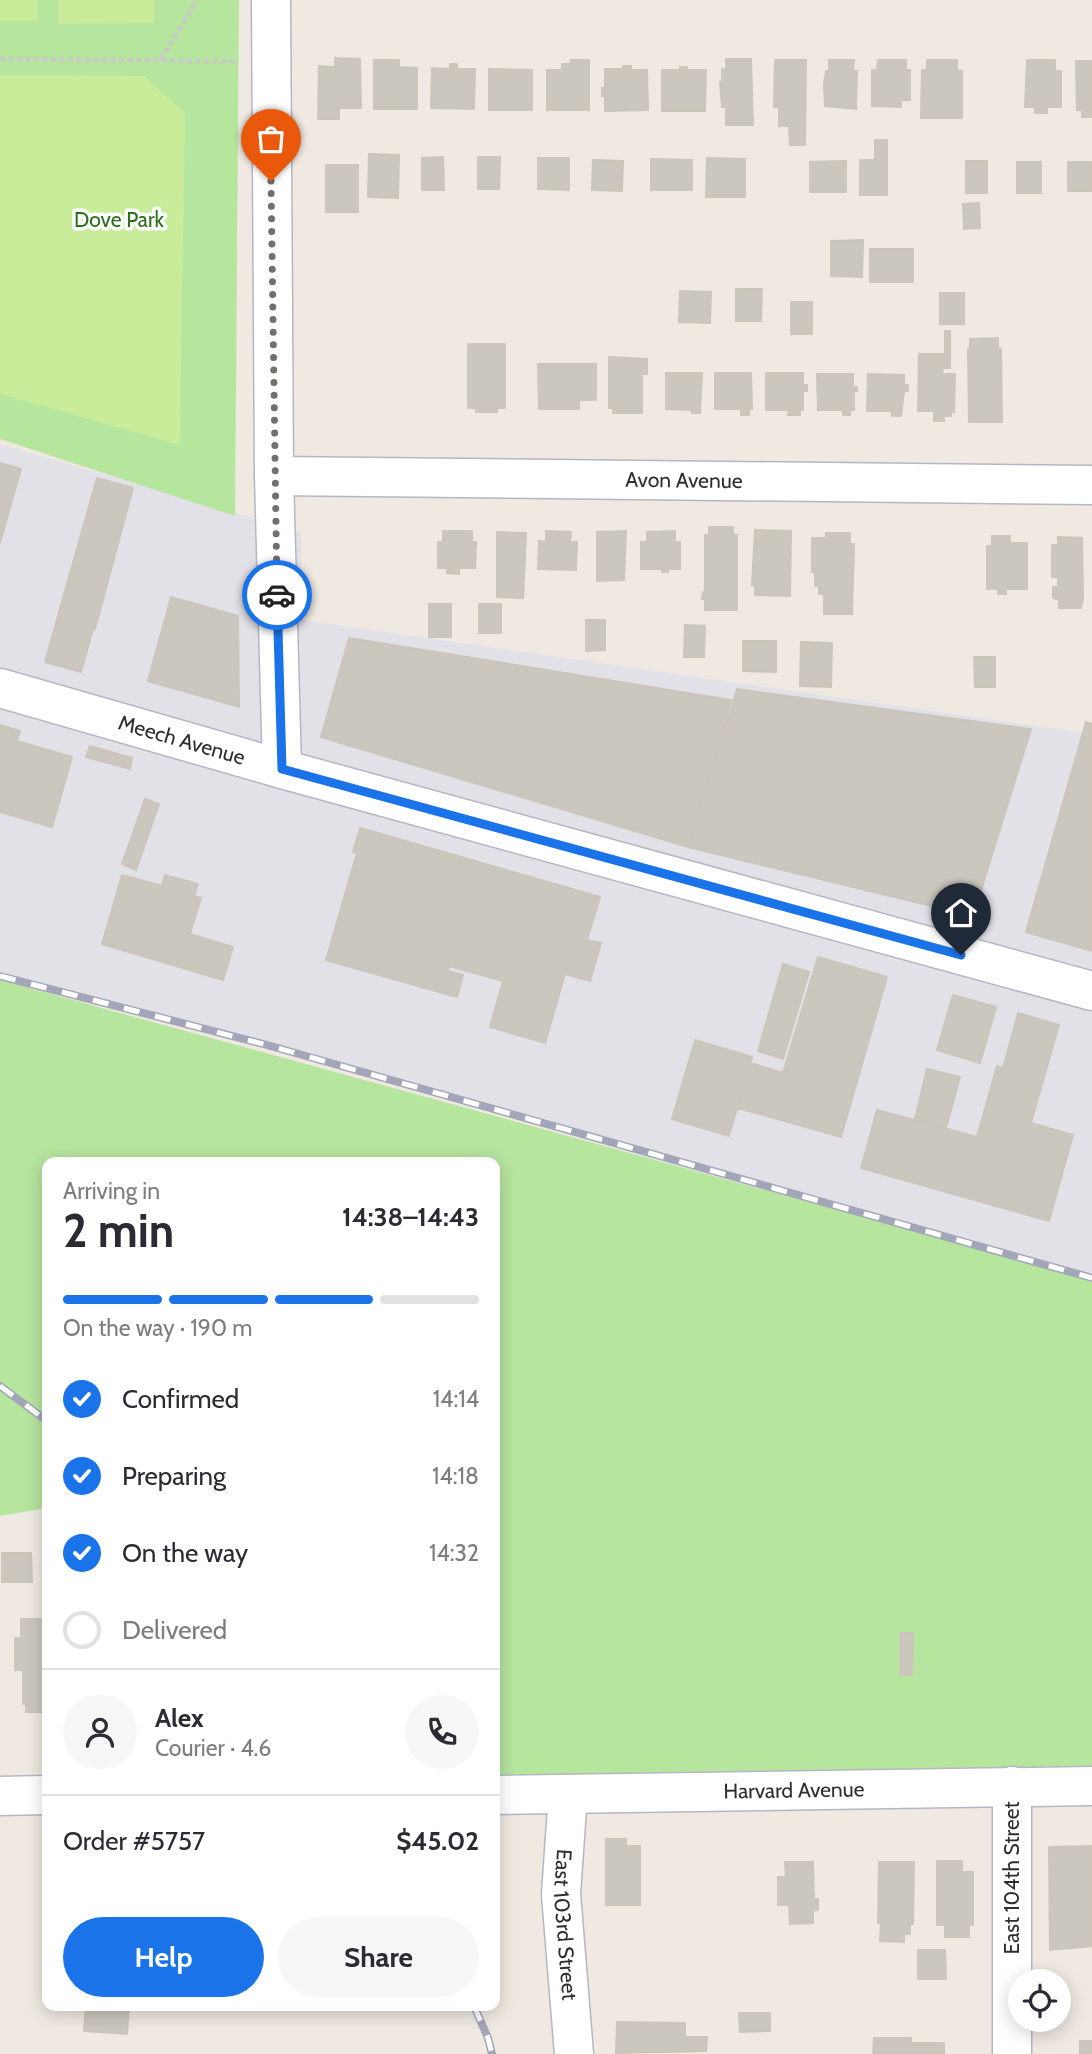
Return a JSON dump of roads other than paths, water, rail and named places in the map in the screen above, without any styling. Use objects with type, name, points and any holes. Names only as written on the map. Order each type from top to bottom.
[{"type":"street","points":[[271,0],[274,476],[282,769]]},
{"type":"street","name":"Avon Avenue","points":[[274,476],[1092,485]]},
{"type":"street","name":"Meech Avenue","points":[[0,688],[282,769],[1092,990]]},
{"type":"street","name":"East 104th Street","points":[[1012,1786],[1012,2054]]},
{"type":"street","name":"Harvard Avenue","points":[[500,1795],[1092,1786]]},
{"type":"street","name":"East 103rd Street","points":[[568,1794],[561,1894],[574,2054]]},
{"type":"street","points":[[0,1796],[42,1796]]},
{"type":"railway","points":[[0,976],[267,1045],[1092,1278]]},
{"type":"railway","points":[[0,1386],[42,1417]]},
{"type":"railway","points":[[476,2011],[492,2054]]},
{"type":"park label","name":"Dove Park","points":[[119,220]]}]
